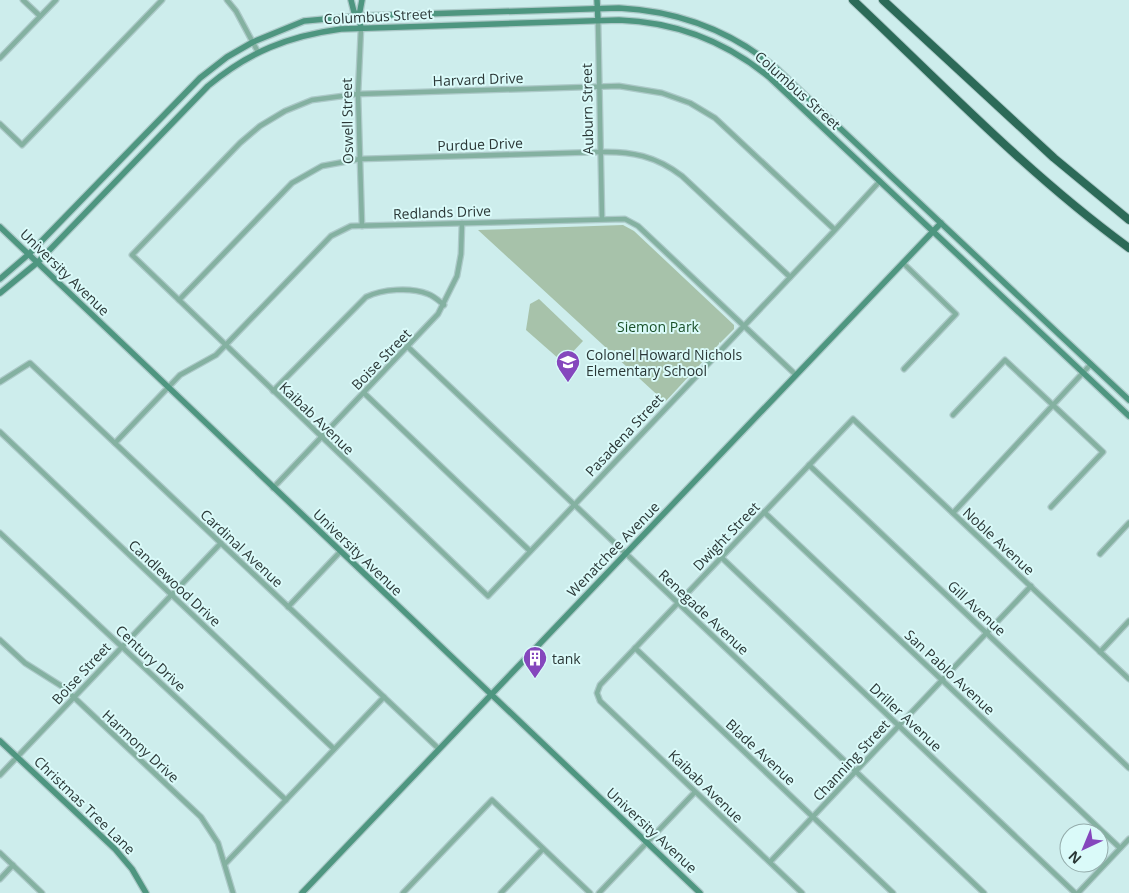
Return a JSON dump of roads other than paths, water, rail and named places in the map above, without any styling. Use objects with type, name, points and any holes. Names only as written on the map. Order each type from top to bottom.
[{"type":"highway","points":[[853,0],[1027,165],[1084,214],[1129,248]]},
{"type":"highway","points":[[883,0],[1054,158],[1129,220]]},
{"type":"main road","name":"Oswell Street","points":[[351,0],[354,12],[359,16]]},
{"type":"main road","name":"Oswell Street","points":[[361,28],[359,16],[362,0]]},
{"type":"main road","name":"Auburn Street","points":[[597,0],[598,20]]},
{"type":"main road","name":"Columbus Street","points":[[0,280],[29,254],[191,86],[213,67],[253,42],[304,21],[359,16],[632,9],[673,15],[713,28],[750,48],[776,68],[1129,400]]},
{"type":"main road","name":"Columbus Street","points":[[0,293],[38,262],[199,95],[233,67],[258,52],[307,34],[361,28],[635,20],[670,26],[701,35],[730,49],[769,77],[1129,416]]},
{"type":"main road","name":"Wenatchee Avenue","points":[[302,893],[941,223]]},
{"type":"main road","name":"University Avenue","points":[[0,227],[700,893]]},
{"type":"main road","name":"Christmas Tree Lane","points":[[0,741],[115,849],[132,869],[146,893]]},
{"type":"street","points":[[23,0],[40,16]]},
{"type":"street","points":[[0,58],[56,0]]},
{"type":"street","points":[[0,124],[22,145],[162,0]]},
{"type":"street","points":[[227,0],[236,11],[258,52]]},
{"type":"street","name":"Auburn Street","points":[[598,20],[602,218]]},
{"type":"street","name":"Oswell Street","points":[[361,28],[358,94],[362,226]]},
{"type":"street","name":"Harvard Drive","points":[[132,255],[240,143],[260,126],[285,111],[312,100],[358,94],[598,86],[648,89],[676,97],[703,110],[726,128],[835,230]]},
{"type":"street","name":"Purdue Drive","points":[[179,300],[292,183],[322,166],[360,159],[600,152],[639,154],[673,169],[790,278]]},
{"type":"street","name":"Pasadena Street","points":[[488,596],[880,181]]},
{"type":"street","name":"Redlands Drive","points":[[115,443],[186,370],[211,360],[226,346],[332,236],[344,228],[362,226],[602,218],[626,219],[638,226],[796,375]]},
{"type":"street","name":"Boise Street","points":[[273,488],[429,325],[444,305],[460,265],[462,223]]},
{"type":"street","name":"Kaibab Avenue","points":[[132,255],[488,596]]},
{"type":"street","points":[[902,263],[956,314],[904,369]]},
{"type":"street","points":[[273,391],[366,297],[380,292],[420,291],[433,296],[444,305]]},
{"type":"street","name":"Renegade Avenue","points":[[408,347],[984,893]]},
{"type":"street","points":[[953,415],[1005,360],[1103,452],[1051,507]]},
{"type":"street","name":"Cardinal Avenue","points":[[0,382],[30,363],[439,750]]},
{"type":"street","points":[[953,513],[1091,364]]},
{"type":"street","points":[[364,393],[530,550]]},
{"type":"street","name":"Noble Avenue","points":[[853,418],[1129,679]]},
{"type":"street","name":"Dwight Street","points":[[598,693],[600,684],[853,418]]},
{"type":"street","name":"Candlewood Drive","points":[[0,432],[334,749]]},
{"type":"street","name":"Gill Avenue","points":[[809,465],[1129,768]]},
{"type":"street","name":"San Pablo Avenue","points":[[764,512],[1120,848]]},
{"type":"street","points":[[1100,554],[1129,523]]},
{"type":"street","name":"Century Drive","points":[[0,533],[286,800]]},
{"type":"street","name":"Boise Street","points":[[0,775],[221,543]]},
{"type":"street","points":[[288,607],[340,552]]},
{"type":"street","name":"Driller Avenue","points":[[721,557],[1077,893]]},
{"type":"street","name":"Channing Street","points":[[770,862],[1031,586]]},
{"type":"street","points":[[1100,652],[1129,621]]},
{"type":"street","name":"Harmony Drive","points":[[0,640],[25,663],[54,680],[74,697],[201,818],[218,843],[233,893]]},
{"type":"street","name":"Blade Avenue","points":[[635,648],[893,893]]},
{"type":"street","name":"Kaibab Avenue","points":[[598,693],[600,701],[802,893]]},
{"type":"street","points":[[224,864],[384,697]]},
{"type":"street","points":[[599,893],[695,792]]},
{"type":"street","points":[[403,893],[492,800],[590,893]]},
{"type":"street","points":[[1077,893],[1129,839]]},
{"type":"street","points":[[501,893],[543,849]]},
{"type":"street","points":[[0,853],[42,893]]},
{"type":"street","points":[[0,879],[13,865]]},
{"type":"place","name":"Colonel Howard Nichols Elementary School","points":[[568,383]]},
{"type":"place","name":"tank","points":[[535,679]]},
{"type":"park label","name":"Siemon Park","points":[[658,326]]}]
